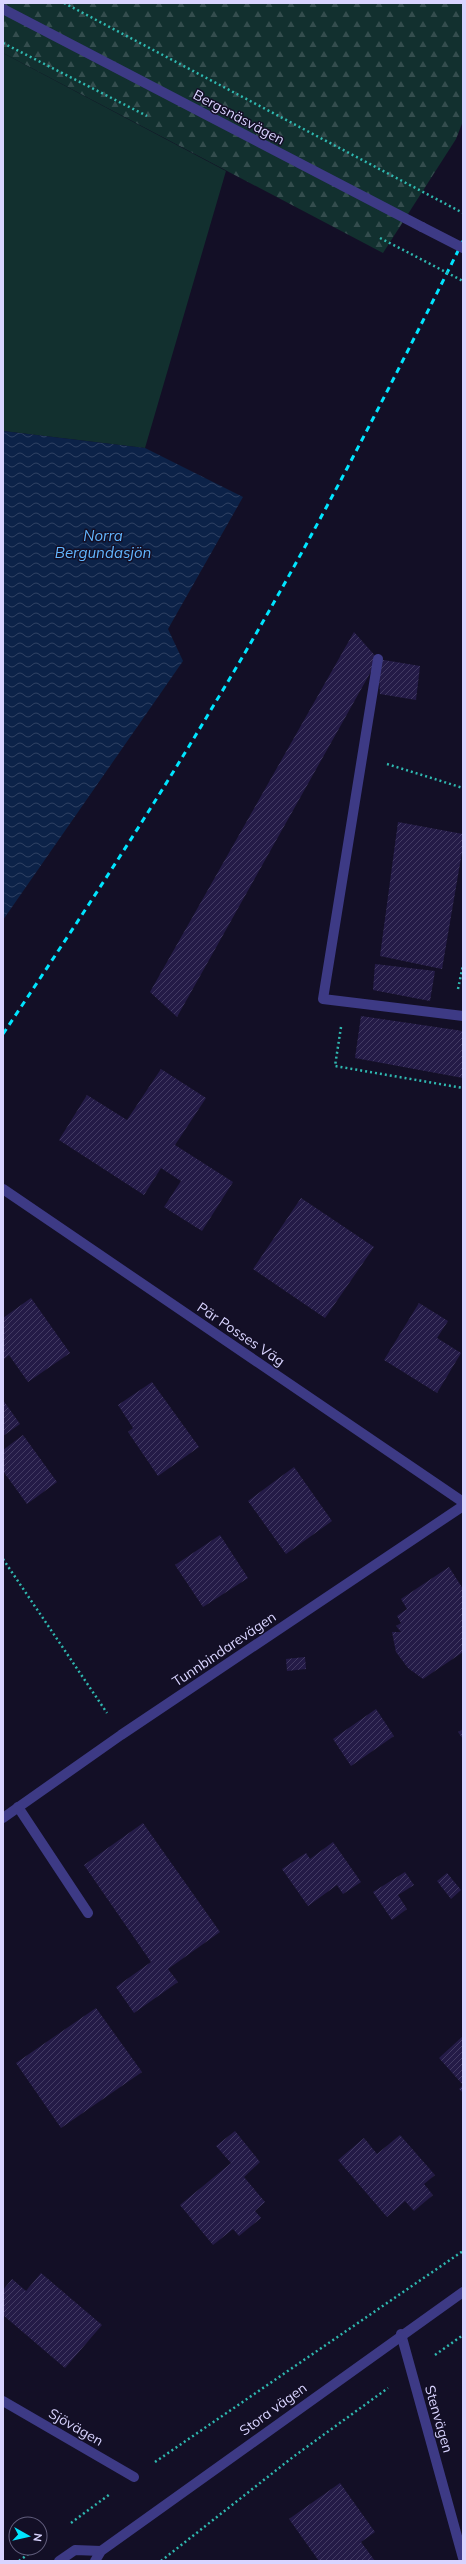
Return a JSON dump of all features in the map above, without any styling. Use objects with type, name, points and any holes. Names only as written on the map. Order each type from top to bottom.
[{"type":"street","name":"Bergsnäsvägen","points":[[3,9],[463,248]]},
{"type":"street","points":[[378,659],[323,999],[463,1016]]},
{"type":"street","name":"Pär Posses Väg","points":[[3,1189],[463,1502]]},
{"type":"street","name":"Tunnbindarevägen","points":[[3,1818],[121,1735],[463,1506]]},
{"type":"street","points":[[18,1807],[88,1913]]},
{"type":"street","name":"Stora vägen","points":[[95,2561],[100,2551],[401,2334],[463,2292]]},
{"type":"street","name":"Stenvägen","points":[[401,2334],[463,2558]]},
{"type":"street","name":"Sjövägen","points":[[3,2401],[134,2477]]},
{"type":"street","points":[[59,2561],[75,2550],[100,2551]]},
{"type":"path","points":[[64,3],[463,213]]},
{"type":"path","points":[[411,254],[463,281]]},
{"type":"path","points":[[362,756],[463,788]]},
{"type":"path","points":[[344,1001],[335,1066],[463,1088]]},
{"type":"path","points":[[3,1560],[121,1735]]},
{"type":"path","points":[[65,2527],[134,2477],[463,2251]]},
{"type":"path","points":[[161,2561],[293,2457],[411,2371],[462,2336]]},
{"type":"green space","points":[[3,3],[463,3],[463,121],[456,139],[383,253],[3,53]]},
{"type":"green space","points":[[3,53],[226,171],[145,448],[3,431]]},
{"type":"water","name":"Norra Bergundasjön","points":[[3,431],[145,448],[243,497],[168,629],[183,661],[3,920]]},
{"type":"building","points":[[354,632],[378,659],[177,1017],[150,992]]},
{"type":"building","points":[[378,659],[420,666],[416,700],[380,694]]},
{"type":"building","points":[[398,822],[463,834],[463,846],[442,969],[380,956]]},
{"type":"building","points":[[375,964],[435,971],[430,1001],[373,990]]},
{"type":"building","points":[[361,1016],[463,1031],[463,1078],[355,1058]]},
{"type":"building","points":[[161,1069],[206,1098],[175,1145],[233,1182],[202,1231],[164,1207],[181,1181],[161,1168],[144,1195],[59,1140],[87,1095],[127,1120]]},
{"type":"building","points":[[301,1198],[374,1247],[325,1318],[253,1269]]},
{"type":"building","points":[[31,1298],[70,1353],[28,1382],[9,1355],[3,1360],[3,1318]]},
{"type":"building","points":[[419,1303],[448,1321],[437,1338],[461,1353],[437,1393],[384,1360]]},
{"type":"building","points":[[152,1382],[199,1447],[158,1476],[128,1432],[133,1428],[118,1405]]},
{"type":"building","points":[[3,1400],[20,1424],[3,1436]]},
{"type":"building","points":[[23,1435],[57,1482],[27,1504],[3,1471],[3,1450]]},
{"type":"building","points":[[294,1467],[332,1521],[286,1554],[248,1501]]},
{"type":"building","points":[[220,1535],[248,1578],[203,1607],[175,1565]]},
{"type":"building","points":[[449,1567],[463,1589],[463,1652],[423,1679],[408,1668],[396,1652],[392,1632],[401,1632],[396,1626],[401,1623],[397,1616],[407,1609],[401,1599]]},
{"type":"building","points":[[305,1657],[306,1669],[287,1671],[286,1659]]},
{"type":"building","points":[[376,1709],[394,1736],[351,1766],[333,1739]]},
{"type":"building","points":[[463,1729],[463,1739],[458,1732]]},
{"type":"building","points":[[143,1823],[220,1932],[168,1969],[178,1982],[134,2013],[116,1987],[151,1962],[84,1865]]},
{"type":"building","points":[[333,1842],[361,1882],[343,1894],[337,1885],[308,1906],[282,1869],[306,1853],[310,1859]]},
{"type":"building","points":[[405,1872],[414,1885],[398,1895],[407,1909],[392,1920],[373,1892]]},
{"type":"building","points":[[447,1873],[461,1890],[451,1899],[437,1881]]},
{"type":"building","points":[[96,2008],[142,2072],[61,2128],[16,2063]]},
{"type":"building","points":[[463,2036],[463,2085],[439,2058]]},
{"type":"building","points":[[463,2085],[463,2093],[459,2089]]},
{"type":"building","points":[[235,2131],[260,2162],[244,2177],[265,2202],[255,2211],[261,2218],[239,2236],[233,2229],[213,2245],[180,2205],[231,2163],[216,2146]]},
{"type":"building","points":[[400,2135],[435,2175],[424,2184],[433,2195],[414,2211],[405,2201],[387,2217],[338,2160],[364,2138],[377,2154]]},
{"type":"building","points":[[41,2273],[102,2325],[65,2368],[3,2315],[3,2290],[12,2279],[26,2291]]},
{"type":"building","points":[[340,2483],[375,2532],[361,2542],[375,2561],[319,2561],[289,2519]]},
{"type":"railway","points":[[3,1034],[136,831],[246,651],[311,536],[463,241]]}]
